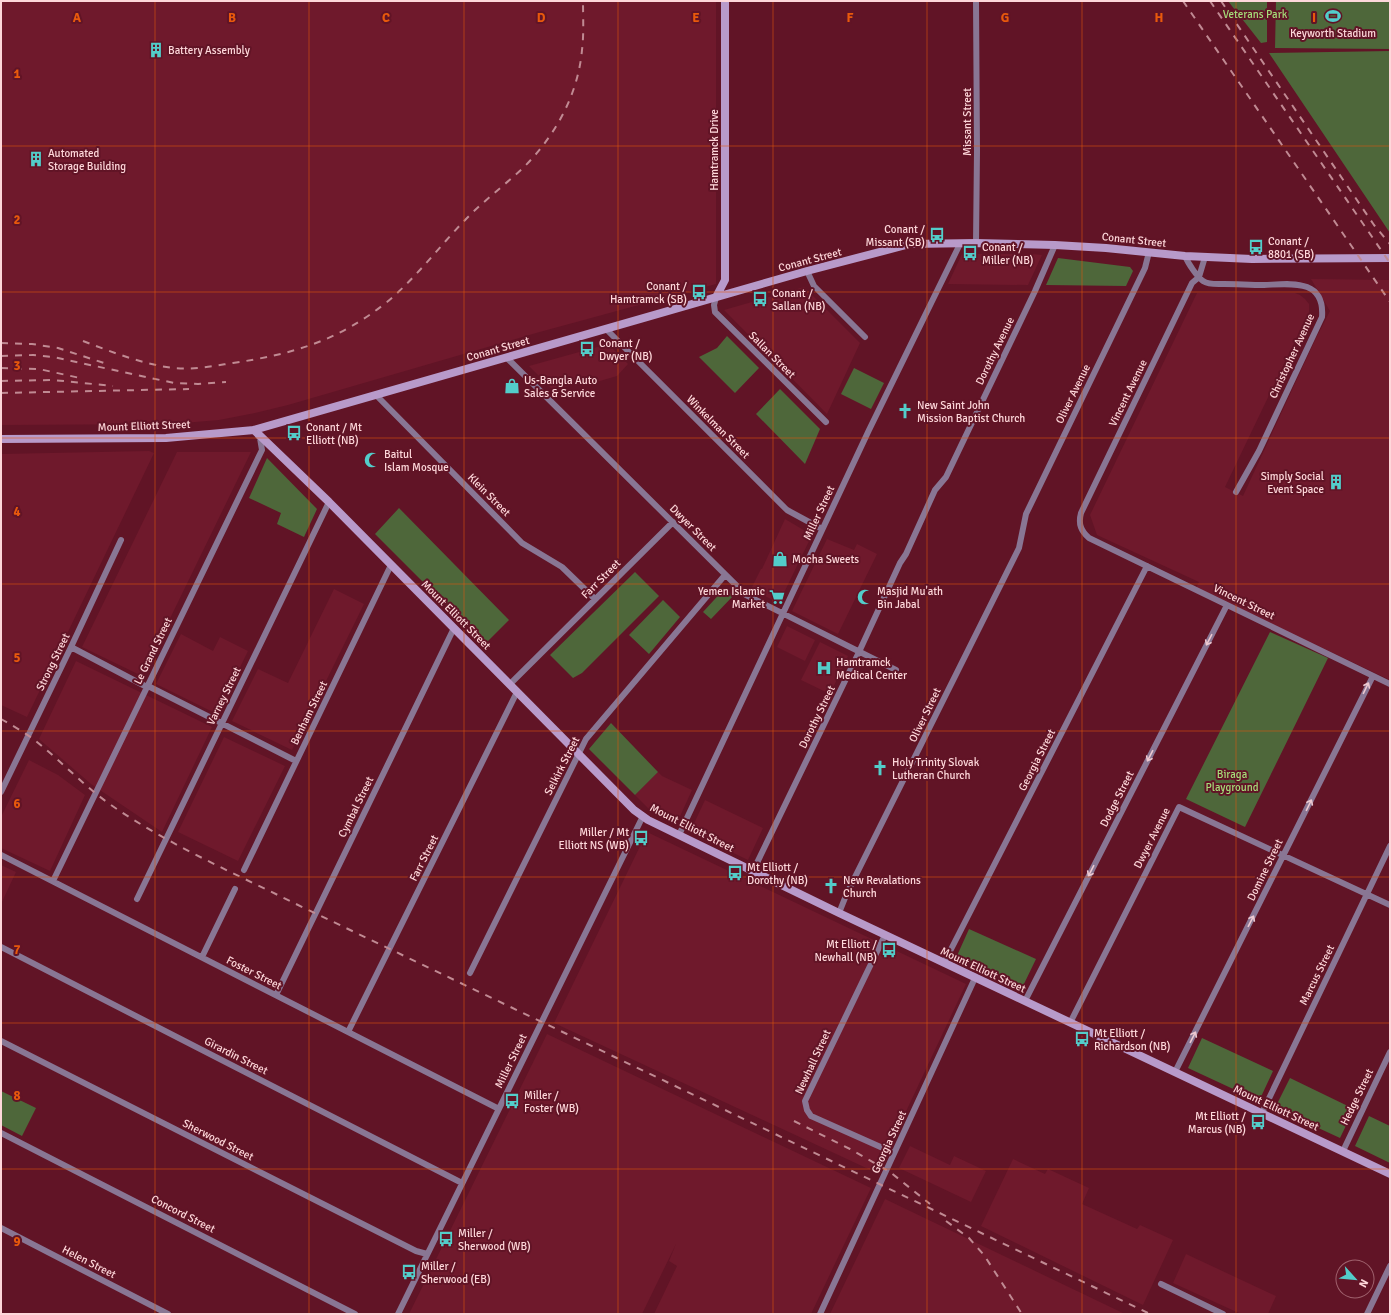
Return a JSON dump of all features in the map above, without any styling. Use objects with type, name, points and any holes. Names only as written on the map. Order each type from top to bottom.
[{"type":"main road","name":"Hamtramck Drive","points":[[716,297],[725,280],[724,1]]},
{"type":"main road","name":"Conant Street","points":[[254,430],[807,271],[910,244],[976,243],[1055,245],[1185,256],[1258,259],[1390,258]]},
{"type":"main road","name":"Mount Elliott Street","points":[[1,439],[166,438],[254,430],[329,502],[634,810],[642,816],[838,914],[1390,1174]]},
{"type":"street","name":"Missant Street","points":[[976,1],[976,243]]},
{"type":"street","name":"Miller Street","points":[[679,835],[822,529],[960,244]]},
{"type":"street","name":"Dorothy Avenue","points":[[940,485],[946,477],[1035,291],[1055,245]]},
{"type":"street","name":"Oliver Avenue","points":[[1020,546],[1026,514],[1145,268],[1149,252]]},
{"type":"street","points":[[1185,256],[1199,277]]},
{"type":"street","name":"Vincent Avenue","points":[[1089,538],[1081,528],[1081,514],[1190,287],[1199,277],[1205,257]]},
{"type":"street","points":[[807,271],[814,286],[865,338]]},
{"type":"street","name":"Christopher Avenue","points":[[1199,277],[1209,283],[1251,285],[1300,284],[1313,291],[1319,298],[1322,306],[1322,317],[1259,450],[1236,492]]},
{"type":"street","name":"Sallan Street","points":[[716,297],[714,305],[715,312],[826,422]]},
{"type":"street","name":"Winkelman Street","points":[[606,329],[787,510],[822,529]]},
{"type":"street","name":"Dwyer Street","points":[[507,358],[746,595],[896,670]]},
{"type":"street","name":"Klein Street","points":[[376,395],[522,543],[562,566],[594,599]]},
{"type":"street","name":"Le Grand Street","points":[[53,881],[262,450],[260,438],[254,430]]},
{"type":"street","name":"Dorothy Street","points":[[753,871],[860,652],[900,562],[906,554],[935,490],[940,485]]},
{"type":"street","name":"Varney Street","points":[[137,899],[329,502]]},
{"type":"street","name":"Farr Street","points":[[510,684],[672,522]]},
{"type":"street","name":"Vincent Street","points":[[1089,538],[1390,684]]},
{"type":"street","name":"Strong Street","points":[[1,792],[121,540]]},
{"type":"street","name":"Oliver Street","points":[[838,914],[847,893],[1020,546]]},
{"type":"street","name":"Benham Street","points":[[244,870],[391,565]]},
{"type":"street","name":"Georgia Street","points":[[944,963],[1147,566]]},
{"type":"street","name":"Selkirk Street","points":[[470,973],[586,739],[725,574]]},
{"type":"street","name":"Dodge Street","points":[[1025,1001],[1227,605]]},
{"type":"street","name":"Cymbal Street","points":[[276,995],[454,628]]},
{"type":"street","points":[[71,647],[296,762]]},
{"type":"street","name":"Domine Street","points":[[1175,1072],[1373,676]]},
{"type":"street","name":"Farr Street","points":[[348,1032],[517,692]]},
{"type":"street","name":"Dwyer Avenue","points":[[1070,1023],[1179,807],[1390,905]]},
{"type":"street","name":"Miller Street","points":[[398,1314],[642,816]]},
{"type":"street","name":"Marcus Street","points":[[1262,1113],[1390,846]]},
{"type":"street","name":"Foster Street","points":[[1,855],[499,1109]]},
{"type":"street","points":[[202,957],[234,889]]},
{"type":"street","name":"Newhall Street","points":[[885,935],[805,1102],[807,1110],[811,1116],[894,1153]]},
{"type":"street","name":"Girardin Street","points":[[1,947],[462,1182]]},
{"type":"street","name":"Georgia Street","points":[[820,1314],[974,978]]},
{"type":"street","name":"Sherwood Street","points":[[1,1041],[416,1251],[427,1254]]},
{"type":"street","name":"Hedge Street","points":[[1343,1151],[1390,1052]]},
{"type":"street","name":"Concord Street","points":[[1,1133],[356,1314]]},
{"type":"street","name":"Helen Street","points":[[1,1228],[168,1314]]},
{"type":"street","points":[[1367,1314],[1390,1266]]},
{"type":"street","points":[[1161,1284],[1223,1314]]},
{"type":"shaded area","points":[[1,1],[716,1],[716,284],[536,333],[288,405],[255,413],[219,420],[171,424],[1,425]]},
{"type":"shaded area","points":[[962,254],[1042,255],[1028,285],[948,284]]},
{"type":"shaded area","points":[[1311,279],[1390,280],[1390,680],[1196,588],[1199,582],[1097,535],[1090,515],[1197,293],[1295,293],[1300,295],[1309,304],[1309,312],[1225,487],[1243,496],[1330,311]]},
{"type":"shaded area","points":[[804,287],[860,343],[827,414],[724,310]]},
{"type":"shaded area","points":[[608,344],[628,364],[617,376],[593,383],[589,381],[553,390],[529,366]]},
{"type":"shaded area","points":[[149,451],[154,453],[27,717],[1,705],[1,454]]},
{"type":"shaded area","points":[[177,452],[251,452],[142,676],[82,647]]},
{"type":"shaded area","points":[[785,519],[812,535],[779,603],[751,589]]},
{"type":"shaded area","points":[[827,539],[854,550],[857,544],[877,554],[838,634],[792,611]]},
{"type":"shaded area","points":[[334,589],[364,604],[292,750],[232,721],[258,669],[288,683]]},
{"type":"shaded area","points":[[787,626],[815,640],[805,661],[777,647]]},
{"type":"shaded area","points":[[181,634],[213,651],[220,637],[248,651],[217,714],[156,684]]},
{"type":"shaded area","name":"Hamtramck Medical Center","points":[[820,642],[848,656],[830,694],[801,680]]},
{"type":"shaded area","points":[[76,661],[212,727],[162,832],[91,784],[39,739]]},
{"type":"shaded area","points":[[224,737],[285,766],[238,861],[178,832]]},
{"type":"shaded area","points":[[29,760],[58,775],[85,795],[50,871],[1,848],[1,817]]},
{"type":"shaded area","points":[[658,772],[662,776],[692,790],[677,823],[649,809],[635,795]]},
{"type":"shaded area","points":[[705,800],[763,828],[748,860],[690,832]]},
{"type":"shaded area","points":[[647,832],[966,984],[877,1173],[554,1023]]},
{"type":"shaded area","points":[[1,865],[16,872],[1,904]]},
{"type":"shaded area","points":[[547,1034],[871,1188],[811,1314],[654,1314],[677,1266],[669,1261],[676,1244],[642,1314],[409,1314]]},
{"type":"shaded area","points":[[910,1146],[950,1165],[954,1156],[986,1171],[971,1202],[899,1168]]},
{"type":"shaded area","points":[[1013,1159],[1045,1174],[1048,1169],[1089,1188],[1082,1204],[1137,1229],[1140,1225],[1173,1240],[1143,1305],[981,1226]]},
{"type":"shaded area","points":[[885,1199],[1125,1314],[830,1314]]},
{"type":"shaded area","points":[[1186,1254],[1276,1296],[1268,1314],[1241,1314],[1173,1283]]},
{"type":"green space","name":"Veterans Park","points":[[1228,1],[1267,1],[1267,42],[1261,43]]},
{"type":"green space","name":"Keyworth Stadium","points":[[1276,1],[1390,1],[1390,49],[1275,48]]},
{"type":"green space","points":[[1390,51],[1390,233],[1269,53]]},
{"type":"green space","points":[[1058,258],[1130,267],[1133,271],[1126,286],[1046,285]]},
{"type":"green space","points":[[727,336],[759,368],[735,393],[699,357],[717,348]]},
{"type":"green space","points":[[854,368],[884,383],[871,409],[841,394]]},
{"type":"green space","points":[[780,389],[820,429],[805,464],[756,414]]},
{"type":"green space","points":[[267,458],[317,509],[304,537],[277,524],[281,513],[249,498]]},
{"type":"green space","points":[[399,508],[509,620],[485,644],[375,534]]},
{"type":"green space","points":[[635,572],[659,596],[582,673],[573,678],[550,655]]},
{"type":"green space","points":[[725,588],[733,596],[711,619],[703,612]]},
{"type":"green space","points":[[663,600],[680,617],[649,654],[629,635]]},
{"type":"green space","name":"Biraga Playground","points":[[1270,632],[1328,658],[1245,827],[1186,799]]},
{"type":"green space","points":[[611,723],[658,772],[635,795],[589,749]]},
{"type":"green space","points":[[969,929],[1036,959],[1022,988],[956,958]]},
{"type":"green space","points":[[1202,1038],[1273,1071],[1259,1101],[1188,1068]]},
{"type":"green space","points":[[1290,1078],[1354,1109],[1340,1138],[1275,1108]]},
{"type":"green space","points":[[1,1091],[36,1108],[22,1136],[1,1125]]},
{"type":"green space","points":[[1369,1116],[1390,1126],[1390,1163],[1355,1146]]},
{"type":"railway","points":[[83,341],[150,364],[173,368],[196,368],[255,359],[295,350],[333,336],[351,327],[369,315],[387,302],[409,282],[469,216],[524,167],[546,142],[563,114],[576,83],[583,44],[583,1]]},
{"type":"railway","points":[[1183,1],[1390,302]]},
{"type":"railway","points":[[1210,1],[1390,263]]},
{"type":"railway","points":[[1221,1],[1374,225],[1390,244]]},
{"type":"railway","points":[[1,343],[32,344],[58,348],[104,363]]},
{"type":"railway","points":[[1,356],[33,355],[53,357],[174,383],[198,384],[226,382]]},
{"type":"railway","points":[[1,368],[39,369],[80,378]]},
{"type":"railway","points":[[1,381],[53,380],[113,386]]},
{"type":"railway","points":[[1,393],[189,389]]},
{"type":"railway","points":[[1,719],[37,742],[111,805],[156,833],[202,858],[1150,1314]]},
{"type":"railway","points":[[794,1121],[850,1149],[890,1172],[930,1204]]},
{"type":"railway","points":[[946,1221],[969,1238],[984,1255],[1022,1314]]},
{"type":"place","name":"Keyworth Stadium","points":[[1333,16]]},
{"type":"place","name":"Battery Assembly","points":[[156,50]]},
{"type":"place","name":"Automated Storage Building","points":[[36,159]]},
{"type":"place","name":"Conant / Missant (SB)","points":[[937,235]]},
{"type":"place","name":"Conant / 8801 (SB)","points":[[1256,247]]},
{"type":"place","name":"Conant / Miller (NB)","points":[[970,253]]},
{"type":"place","name":"Conant / Hamtramck (SB)","points":[[699,292]]},
{"type":"place","name":"Conant / Sallan (NB)","points":[[760,299]]},
{"type":"place","name":"Conant / Dwyer (NB)","points":[[587,349]]},
{"type":"place","name":"Us-Bangla Auto Sales & Service","points":[[512,386]]},
{"type":"place","name":"New Saint John Mission Baptist Church","points":[[905,411]]},
{"type":"place","name":"Conant / Mt Elliott (NB)","points":[[294,433]]},
{"type":"place","name":"Baitul Islam Mosque","points":[[372,460]]},
{"type":"place","name":"Simply Social Event Space","points":[[1336,482]]},
{"type":"place","name":"Mocha Sweets","points":[[780,559]]},
{"type":"place","name":"Yemen Islamic Market","points":[[777,597]]},
{"type":"place","name":"Masjid Mu'ath Bin Jabal","points":[[865,597]]},
{"type":"place","name":"Hamtramck Medical Center","points":[[824,668]]},
{"type":"place","name":"Holy Trinity Slovak Lutheran Church","points":[[880,768]]},
{"type":"place","name":"Miller / Mt Elliott NS (WB)","points":[[641,838]]},
{"type":"place","name":"Mt Elliott / Dorothy (NB)","points":[[735,873]]},
{"type":"place","name":"New Revalations Church","points":[[831,886]]},
{"type":"place","name":"Mt Elliott / Newhall (NB)","points":[[889,950]]},
{"type":"place","name":"Mt Elliott / Richardson (NB)","points":[[1082,1039]]},
{"type":"place","name":"Miller / Foster (WB)","points":[[512,1101]]},
{"type":"place","name":"Mt Elliott / Marcus (NB)","points":[[1258,1122]]},
{"type":"place","name":"Miller / Sherwood (WB)","points":[[446,1239]]},
{"type":"place","name":"Miller / Sherwood (EB)","points":[[409,1272]]}]
